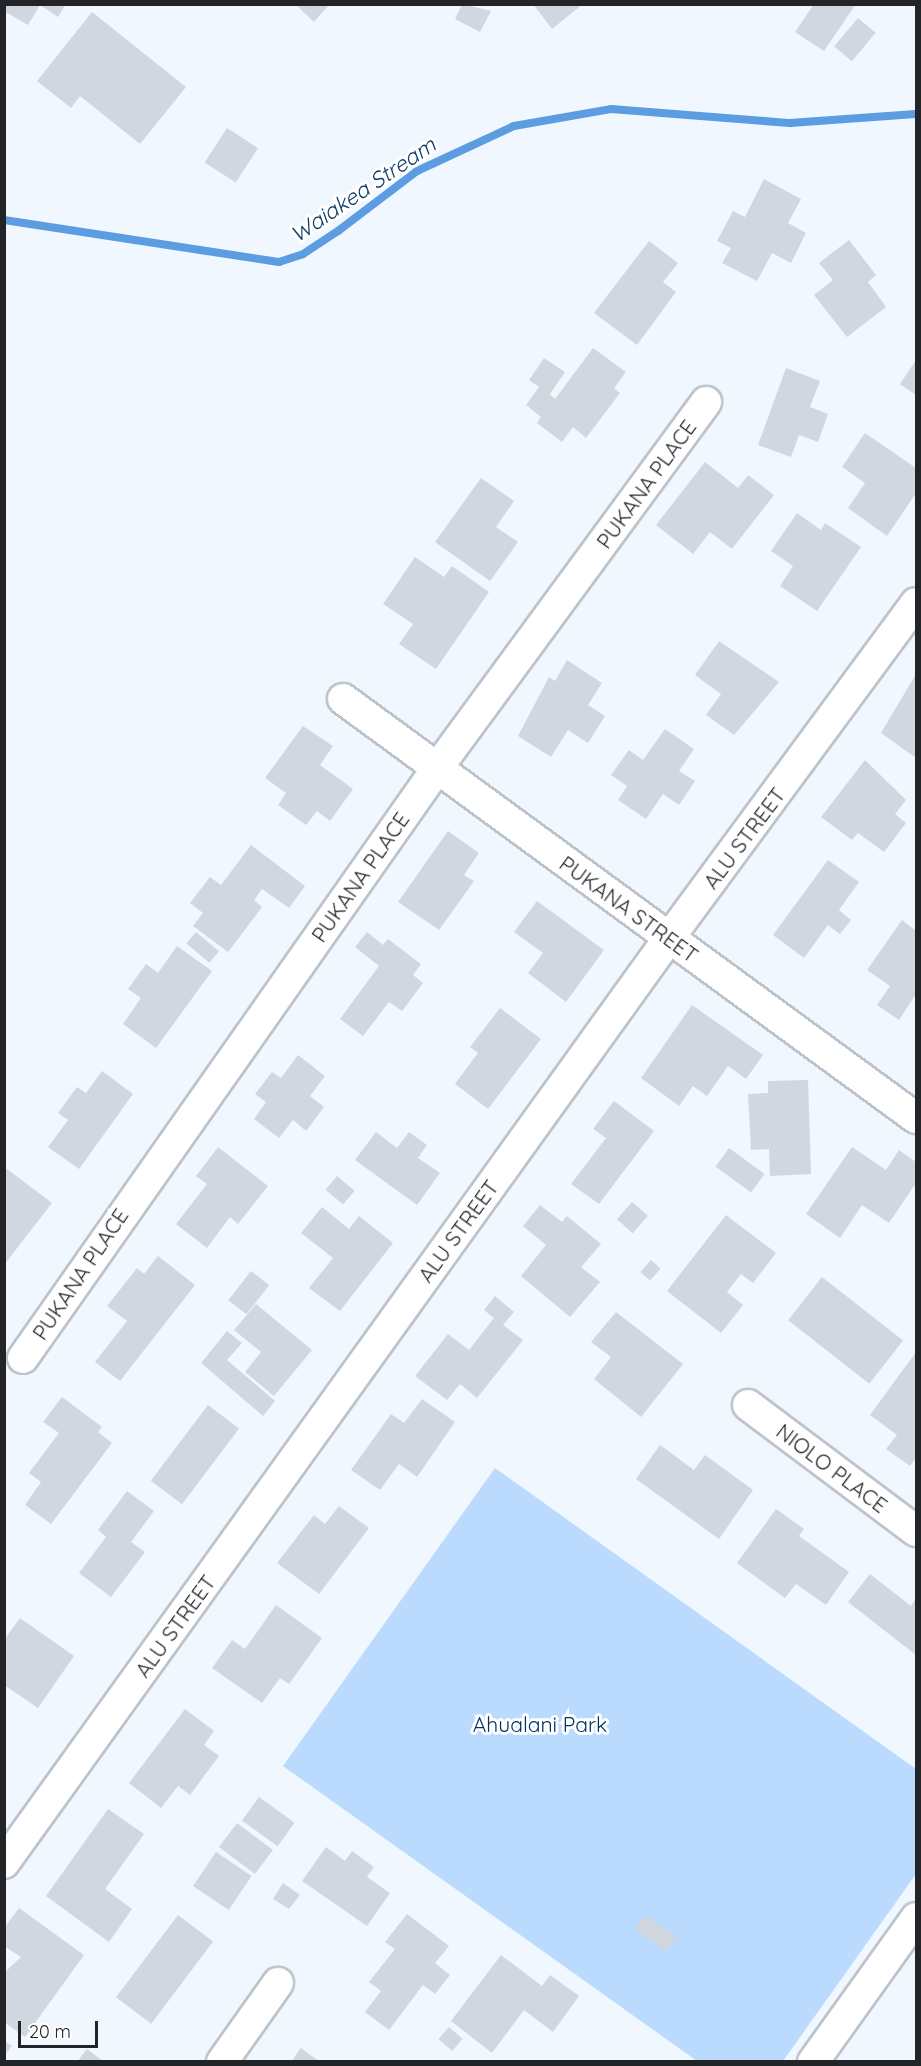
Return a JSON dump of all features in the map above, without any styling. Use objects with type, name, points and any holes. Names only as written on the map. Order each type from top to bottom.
[{"type":"street","name":"PUKANA PLACE","points":[[23,1358],[438,767],[706,402]]},
{"type":"street","name":"ALU STREET","points":[[4,1863],[669,938],[916,603]]},
{"type":"street","name":"PUKANA STREET","points":[[343,699],[916,1118]]},
{"type":"street","name":"NIOLO PLACE","points":[[748,1406],[916,1531]]},
{"type":"street","points":[[813,2061],[916,1918]]},
{"type":"street","points":[[222,2061],[278,1983]]},
{"type":"green space","name":"Ahualani Park","points":[[495,1468],[916,1769],[916,1874],[783,2061],[697,2061],[283,1766]]},
{"type":"building","points":[[4,4],[66,4],[58,17],[40,5],[28,25],[4,11]]},
{"type":"building","points":[[295,4],[330,4],[314,22]]},
{"type":"building","points":[[462,4],[491,11],[480,32],[455,19]]},
{"type":"building","points":[[533,4],[583,4],[552,29]]},
{"type":"building","points":[[814,4],[856,4],[824,51],[795,32]]},
{"type":"building","points":[[92,12],[186,87],[140,144],[80,96],[71,108],[37,81]]},
{"type":"building","points":[[858,18],[876,33],[852,61],[834,46]]},
{"type":"building","points":[[227,128],[258,148],[236,183],[205,162]]},
{"type":"building","points":[[764,179],[801,199],[788,223],[806,233],[791,263],[772,253],[757,281],[722,263],[731,248],[717,241],[733,211],[745,217]]},
{"type":"building","points":[[849,240],[876,275],[868,282],[886,307],[847,337],[814,295],[833,280],[819,263]]},
{"type":"building","points":[[649,241],[678,263],[663,282],[676,292],[637,345],[594,313]]},
{"type":"building","points":[[593,348],[626,372],[614,388],[620,393],[586,438],[573,427],[562,442],[537,423],[541,417],[526,405],[539,387],[529,380],[544,358],[565,372],[550,394],[555,399]]},
{"type":"building","points":[[916,360],[916,395],[900,384]]},
{"type":"building","points":[[786,368],[820,381],[810,407],[828,414],[818,442],[799,435],[791,457],[758,445]]},
{"type":"building","points":[[865,433],[916,468],[916,493],[887,536],[848,508],[865,483],[842,467]]},
{"type":"building","points":[[705,462],[738,488],[748,475],[774,495],[732,549],[710,532],[693,554],[656,525]]},
{"type":"building","points":[[481,478],[514,501],[496,527],[518,542],[490,581],[435,542]]},
{"type":"building","points":[[797,513],[821,530],[825,523],[861,547],[817,611],[780,586],[793,566],[771,551]]},
{"type":"building","points":[[415,557],[444,577],[452,566],[489,592],[436,669],[399,644],[413,624],[383,604]]},
{"type":"building","points":[[719,641],[779,682],[734,735],[706,715],[721,694],[695,675]]},
{"type":"building","points":[[567,660],[602,683],[588,705],[605,716],[588,743],[568,730],[551,757],[518,736],[549,677],[555,681]]},
{"type":"building","points":[[916,674],[916,758],[881,733]]},
{"type":"building","points":[[303,726],[333,746],[320,765],[353,789],[330,821],[317,811],[306,825],[278,805],[286,793],[265,778]]},
{"type":"building","points":[[665,729],[694,749],[679,771],[695,781],[679,805],[663,794],[646,819],[618,800],[627,786],[611,775],[629,750],[643,760]]},
{"type":"building","points":[[865,760],[906,800],[895,814],[906,823],[884,852],[858,833],[852,840],[821,817]]},
{"type":"building","points":[[448,831],[479,853],[464,875],[474,881],[439,930],[398,902]]},
{"type":"building","points":[[251,845],[305,886],[289,908],[262,889],[254,900],[262,907],[228,952],[193,926],[203,913],[190,903],[210,877],[221,885]]},
{"type":"building","points":[[828,860],[859,882],[839,910],[851,920],[840,934],[828,925],[804,958],[773,935]]},
{"type":"building","points":[[537,901],[604,950],[566,1002],[528,973],[543,953],[514,932]]},
{"type":"building","points":[[902,920],[916,931],[916,994],[899,1020],[877,1005],[890,986],[867,970]]},
{"type":"building","points":[[196,932],[219,951],[209,963],[186,943]]},
{"type":"building","points":[[367,932],[383,945],[388,939],[421,964],[413,975],[423,983],[402,1011],[389,1002],[363,1036],[340,1019],[379,966],[355,947]]},
{"type":"building","points":[[177,946],[212,971],[156,1048],[123,1024],[141,998],[128,989],[146,964],[158,973]]},
{"type":"building","points":[[692,1005],[763,1055],[746,1079],[728,1066],[707,1096],[693,1086],[679,1106],[641,1078]]},
{"type":"building","points":[[500,1008],[541,1039],[488,1109],[455,1084],[478,1053],[470,1047]]},
{"type":"building","points":[[298,1055],[325,1076],[310,1096],[324,1107],[306,1131],[293,1120],[279,1138],[254,1119],[266,1102],[255,1094],[272,1072],[281,1078]]},
{"type":"building","points":[[102,1071],[133,1094],[79,1169],[48,1147],[68,1120],[58,1113],[77,1087],[86,1093]]},
{"type":"building","points":[[808,1080],[811,1174],[770,1176],[769,1149],[751,1150],[748,1094],[768,1093],[768,1081]]},
{"type":"building","points":[[614,1101],[654,1131],[599,1204],[571,1184],[606,1138],[593,1129]]},
{"type":"building","points":[[376,1132],[397,1148],[409,1132],[427,1145],[418,1158],[440,1173],[417,1205],[355,1160]]},
{"type":"building","points":[[218,1147],[268,1186],[238,1224],[230,1217],[207,1248],[176,1224],[207,1184],[196,1176]]},
{"type":"building","points":[[852,1147],[886,1170],[899,1150],[916,1162],[916,1183],[889,1223],[862,1205],[840,1238],[806,1214]]},
{"type":"building","points":[[729,1148],[765,1174],[751,1192],[715,1167]]},
{"type":"building","points":[[7,1169],[52,1203],[4,1265],[4,1172]]},
{"type":"building","points":[[337,1176],[355,1191],[343,1205],[325,1190]]},
{"type":"building","points":[[632,1202],[648,1216],[633,1233],[617,1219]]},
{"type":"building","points":[[540,1205],[562,1222],[567,1216],[601,1244],[581,1267],[600,1282],[570,1317],[521,1276],[546,1245],[523,1226]]},
{"type":"building","points":[[322,1207],[349,1229],[359,1216],[393,1243],[340,1311],[309,1288],[333,1258],[301,1233]]},
{"type":"building","points":[[726,1215],[776,1253],[753,1283],[741,1274],[727,1292],[743,1305],[721,1333],[667,1291]]},
{"type":"building","points":[[158,1256],[195,1285],[120,1381],[95,1362],[127,1321],[107,1306],[137,1268],[144,1274]]},
{"type":"building","points":[[651,1260],[661,1269],[650,1281],[640,1272]]},
{"type":"building","points":[[251,1271],[269,1285],[246,1314],[228,1300]]},
{"type":"building","points":[[822,1277],[903,1340],[869,1384],[788,1320]]},
{"type":"building","points":[[495,1296],[514,1312],[503,1325],[523,1340],[477,1398],[460,1384],[447,1400],[415,1376],[448,1334],[469,1350],[494,1318],[484,1310]]},
{"type":"building","points":[[256,1304],[312,1350],[274,1396],[245,1372],[261,1352],[234,1330]]},
{"type":"building","points":[[616,1312],[683,1364],[641,1417],[594,1379],[611,1357],[591,1342]]},
{"type":"building","points":[[227,1331],[242,1343],[227,1360],[275,1401],[263,1416],[201,1363]]},
{"type":"building","points":[[916,1352],[916,1458],[910,1466],[886,1449],[897,1435],[870,1415]]},
{"type":"building","points":[[62,1397],[102,1427],[98,1432],[112,1443],[51,1524],[25,1505],[41,1482],[29,1473],[59,1433],[43,1422]]},
{"type":"building","points":[[422,1399],[455,1422],[417,1477],[399,1464],[380,1490],[351,1470],[391,1414],[404,1423]]},
{"type":"building","points":[[208,1405],[239,1428],[182,1504],[151,1481]]},
{"type":"building","points":[[660,1445],[694,1470],[705,1455],[753,1490],[719,1539],[636,1479]]},
{"type":"building","points":[[127,1491],[154,1511],[131,1542],[145,1552],[111,1597],[79,1573],[106,1537],[98,1530]]},
{"type":"building","points":[[339,1506],[369,1528],[319,1594],[277,1563],[314,1515],[325,1524]]},
{"type":"building","points":[[776,1509],[804,1529],[799,1536],[849,1572],[826,1605],[796,1584],[785,1598],[737,1563]]},
{"type":"building","points":[[870,1574],[911,1606],[916,1598],[916,1655],[848,1602]]},
{"type":"building","points":[[276,1605],[322,1638],[289,1684],[280,1678],[262,1703],[212,1668],[232,1640],[245,1649]]},
{"type":"building","points":[[20,1618],[74,1656],[38,1708],[4,1685],[4,1640]]},
{"type":"building","points":[[185,1709],[214,1731],[204,1745],[219,1756],[190,1795],[178,1786],[161,1808],[129,1783]]},
{"type":"building","points":[[259,1797],[295,1823],[278,1846],[242,1820]]},
{"type":"building","points":[[108,1809],[144,1834],[105,1889],[132,1909],[109,1942],[46,1896]]},
{"type":"building","points":[[237,1823],[273,1850],[255,1874],[219,1847]]},
{"type":"building","points":[[326,1847],[345,1861],[352,1851],[374,1867],[367,1877],[390,1893],[367,1926],[302,1881]]},
{"type":"building","points":[[216,1852],[252,1876],[229,1910],[193,1886]]},
{"type":"building","points":[[283,1883],[300,1895],[289,1909],[273,1899]]},
{"type":"building","points":[[19,1908],[84,1955],[25,2037],[4,2022],[4,1973],[21,1957],[4,1946],[4,1928]]},
{"type":"building","points":[[407,1914],[449,1946],[435,1963],[450,1975],[435,1994],[423,1985],[389,2030],[365,2012],[381,1991],[369,1982],[395,1949],[385,1942]]},
{"type":"building","points":[[178,1915],[213,1941],[151,2024],[116,1997]]},
{"type":"building","points":[[645,1915],[676,1937],[666,1951],[635,1929]]},
{"type":"building","points":[[501,1955],[542,1986],[550,1975],[579,1996],[553,2032],[524,2010],[492,2053],[451,2021]]},
{"type":"building","points":[[449,2027],[463,2039],[452,2051],[439,2039]]},
{"type":"building","points":[[4,2041],[12,2046],[4,2056]]},
{"type":"building","points":[[301,2048],[320,2062],[291,2062]]},
{"type":"building","points":[[87,2049],[104,2062],[77,2062]]},
{"type":"waterway","name":"Waiakea Stream","points":[[4,220],[279,262],[303,254],[338,231],[417,171],[514,126],[611,109],[790,123],[916,114]]}]
